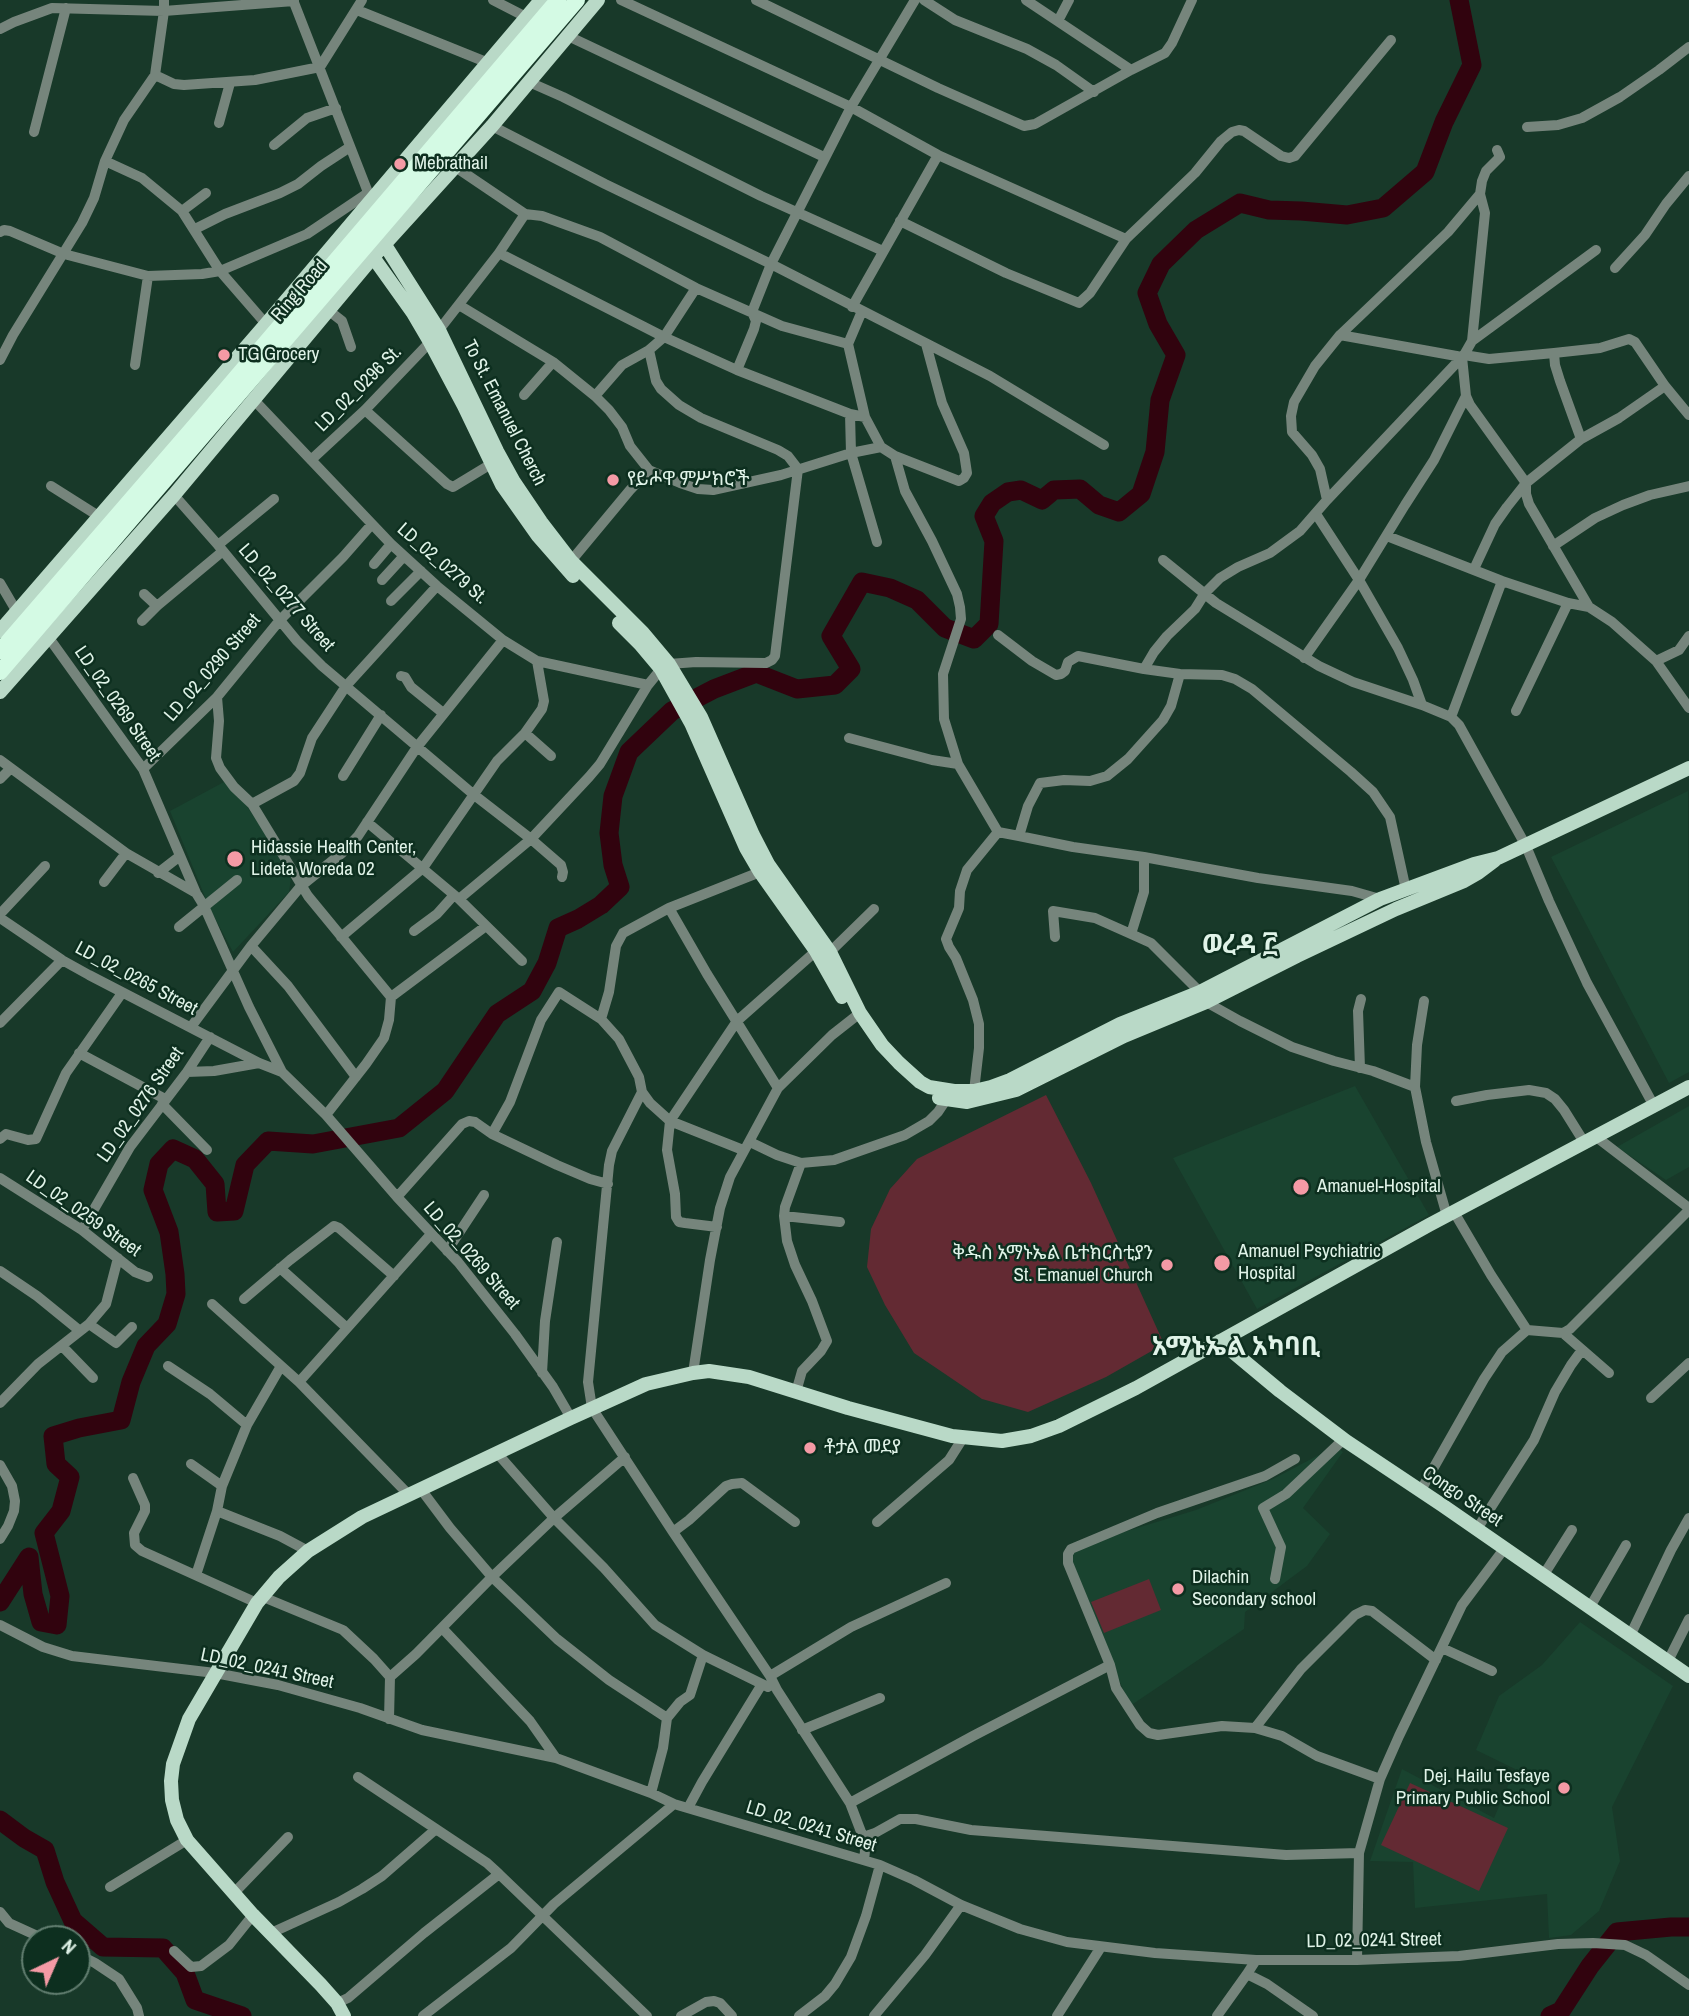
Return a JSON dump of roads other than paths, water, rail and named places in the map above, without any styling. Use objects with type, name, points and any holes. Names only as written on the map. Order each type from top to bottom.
[{"type":"highway","name":"Ring Road","points":[[0,651],[558,0]]},
{"type":"highway","name":"Ring Road","points":[[0,672],[577,0]]},
{"type":"main road","points":[[0,631],[266,324],[370,197],[541,0]]},
{"type":"main road","points":[[0,692],[174,495],[373,257],[492,126],[598,0]]},
{"type":"main road","name":"To St. Emanuel Cherch","points":[[384,245],[439,330],[514,482],[571,561],[643,632],[696,720]]},
{"type":"main road","name":"To St. Emanuel Cherch","points":[[373,257],[430,342],[502,485],[521,513],[563,567],[665,667]]},
{"type":"main road","points":[[696,720],[746,848],[760,872],[823,951]]},
{"type":"main road","points":[[696,720],[768,864],[823,951],[857,1015],[919,1082],[967,1102],[1016,1090],[1203,997],[1478,873],[1689,768]]},
{"type":"main road","points":[[946,1095],[974,1091],[1010,1080],[1120,1024],[1203,997],[1380,899],[1474,864],[1527,848],[1689,775]]},
{"type":"main road","points":[[1478,873],[1498,858]]},
{"type":"main road","points":[[340,2010],[187,1840],[177,1820],[171,1781],[173,1764],[189,1719],[260,1600],[279,1577],[308,1551],[347,1524],[646,1384],[693,1373],[709,1371],[749,1377],[922,1429],[963,1438],[1002,1441],[1031,1436],[1059,1426],[1136,1388],[1336,1275],[1689,1087]]},
{"type":"main road","name":"Congo Street","points":[[1220,1341],[1344,1439],[1689,1676]]},
{"type":"street","points":[[493,0],[526,17]]},
{"type":"street","points":[[621,0],[851,107],[938,155],[1126,239]]},
{"type":"street","points":[[755,0],[1024,126],[1035,124],[1165,52],[1192,0]]},
{"type":"street","points":[[737,370],[754,329],[756,321],[752,312],[771,264],[851,107],[915,0]]},
{"type":"street","points":[[924,0],[955,20],[1027,49],[1056,65],[1094,92]]},
{"type":"street","points":[[1026,0],[1131,70]]},
{"type":"street","points":[[1058,21],[1069,0]]},
{"type":"street","points":[[0,29],[51,4],[66,8],[293,1],[370,197],[307,233],[220,271],[148,276],[64,254],[10,231],[0,232]]},
{"type":"street","points":[[155,75],[174,84],[230,83],[320,67],[359,5],[486,62]]},
{"type":"street","points":[[0,360],[88,211],[105,161],[124,120],[155,75],[164,6]]},
{"type":"street","points":[[34,132],[66,8]]},
{"type":"street","points":[[568,36],[824,157]]},
{"type":"street","points":[[900,221],[1006,273],[1079,303],[1090,293],[1126,239],[1195,173],[1232,132],[1244,131],[1281,156],[1289,159],[1295,156],[1391,40]]},
{"type":"street","points":[[1527,127],[1558,125],[1582,118],[1620,97],[1689,47]]},
{"type":"street","points":[[528,82],[796,213],[883,251]]},
{"type":"street","points":[[219,123],[230,83]]},
{"type":"street","points":[[274,145],[306,118],[336,108]]},
{"type":"street","points":[[492,126],[1011,387],[1104,445]]},
{"type":"street","points":[[195,229],[225,214],[280,194],[350,147]]},
{"type":"street","points":[[1472,341],[1485,213],[1480,194],[1486,171],[1500,157],[1497,150]]},
{"type":"street","points":[[926,344],[942,403],[964,453],[967,472],[959,481],[894,456],[881,447],[865,417],[848,344],[857,309],[883,251],[938,155]]},
{"type":"street","points":[[105,161],[142,178],[182,211],[220,271],[266,324]]},
{"type":"street","points":[[454,166],[525,214],[542,216],[600,237],[696,288],[782,326],[848,344]]},
{"type":"street","points":[[1615,268],[1645,235],[1689,176]]},
{"type":"street","points":[[182,211],[206,193]]},
{"type":"street","points":[[1327,500],[1320,469],[1292,432],[1294,402],[1315,366],[1340,335],[1448,232],[1480,194]]},
{"type":"street","points":[[439,330],[499,253],[525,214]]},
{"type":"street","points":[[1144,669],[1167,636],[1220,578],[1270,553],[1300,531],[1463,356],[1472,341],[1596,250]]},
{"type":"street","points":[[499,253],[664,337],[737,370],[850,414],[865,417]]},
{"type":"street","points":[[135,365],[148,276]]},
{"type":"street","points":[[595,396],[622,365],[649,350],[664,337],[696,288]]},
{"type":"street","points":[[459,305],[553,362],[609,410],[649,470],[689,486],[713,491],[881,447]]},
{"type":"street","points":[[328,310],[342,321],[351,347]]},
{"type":"street","points":[[1340,335],[1489,359],[1600,348],[1632,340],[1689,415]]},
{"type":"street","name":"LD_02_0296 St.","points":[[311,460],[365,410],[430,342]]},
{"type":"street","points":[[414,931],[531,839],[600,764],[648,685],[665,667],[696,662],[766,663],[775,656],[798,469],[788,456],[778,450],[701,418],[679,405],[656,381],[649,350]]},
{"type":"street","points":[[1554,353],[1557,373],[1581,439]]},
{"type":"street","points":[[1463,356],[1466,396],[1470,405],[1527,483],[1529,504],[1589,607]]},
{"type":"street","points":[[524,395],[553,362]]},
{"type":"street","points":[[1474,569],[1495,524],[1527,483],[1581,439],[1619,418],[1665,386]]},
{"type":"street","points":[[1304,658],[1359,580],[1434,460],[1466,396]]},
{"type":"street","name":"LD_02_0279 St.","points":[[255,401],[391,544],[503,640],[537,660],[648,685]]},
{"type":"street","points":[[365,410],[447,484],[458,485],[491,464]]},
{"type":"street","points":[[850,414],[851,453],[877,542]]},
{"type":"street","points":[[894,456],[905,491],[957,594],[961,619],[943,674],[944,719],[958,764],[998,832],[1073,848],[1352,891],[1380,899]]},
{"type":"street","points":[[571,561],[649,470]]},
{"type":"street","points":[[51,486],[100,517]]},
{"type":"street","points":[[1553,546],[1595,517],[1650,495],[1689,486]]},
{"type":"street","name":"LD_02_0277 Street","points":[[174,495],[322,666],[472,794],[531,839],[561,866],[562,877]]},
{"type":"street","points":[[142,621],[274,499]]},
{"type":"street","points":[[1316,514],[1359,580],[1398,648],[1422,705]]},
{"type":"street","name":"LD_02_0290 Street","points":[[143,769],[217,697],[280,620],[372,524]]},
{"type":"street","points":[[1387,536],[1502,580],[1568,603],[1589,607],[1612,622],[1656,662],[1689,708]]},
{"type":"street","points":[[374,564],[391,544]]},
{"type":"street","points":[[382,580],[404,556]]},
{"type":"street","points":[[1163,560],[1216,603],[1304,658],[1353,682],[1451,717],[1459,725],[1527,848],[1587,983],[1654,1106]]},
{"type":"street","points":[[391,601],[421,570]]},
{"type":"street","points":[[1451,717],[1502,580]]},
{"type":"street","points":[[0,583],[17,612]]},
{"type":"street","points":[[252,804],[294,781],[300,773],[312,738],[346,686],[437,586]]},
{"type":"street","points":[[144,594],[157,606]]},
{"type":"street","points":[[1516,711],[1568,603]]},
{"type":"street","points":[[998,635],[1032,661],[1056,675],[1065,671],[1068,662],[1078,656],[1180,674],[1222,675],[1252,689],[1366,785],[1377,798],[1390,817],[1406,890]]},
{"type":"street","points":[[1656,662],[1679,650],[1689,636]]},
{"type":"street","name":"LD_02_0269 Street","points":[[49,638],[143,769],[196,893],[282,1072],[326,1115],[493,1306],[571,1418]]},
{"type":"street","points":[[191,1027],[251,946],[301,886],[342,853],[358,836],[417,747],[503,640]]},
{"type":"street","points":[[341,937],[423,868],[472,794],[497,761],[525,733],[542,709],[544,701],[537,660]]},
{"type":"street","points":[[1019,836],[1028,806],[1040,783],[1090,781],[1107,776],[1128,759],[1163,720],[1171,706],[1180,674]]},
{"type":"street","points":[[401,676],[443,713]]},
{"type":"street","points":[[217,697],[219,720],[216,758],[220,768],[234,787],[252,804],[301,886],[391,997],[384,1038],[326,1115]]},
{"type":"street","points":[[343,776],[381,715]]},
{"type":"street","points":[[525,733],[551,756]]},
{"type":"street","points":[[849,738],[932,760],[958,764]]},
{"type":"street","points":[[0,760],[126,853],[196,893]]},
{"type":"street","points":[[0,779],[10,769]]},
{"type":"street","points":[[367,822],[456,897],[523,961]]},
{"type":"street","points":[[974,1091],[979,1024],[957,958],[946,939],[959,908],[960,891],[967,870],[998,832]]},
{"type":"street","points":[[103,883],[126,853]]},
{"type":"street","points":[[158,873],[180,856]]},
{"type":"street","points":[[1131,934],[1144,891],[1144,857]]},
{"type":"street","name":"LD_02_0265 Street","points":[[45,866],[0,916],[62,960],[259,1063],[282,1072]]},
{"type":"street","points":[[601,1018],[610,992],[616,946],[622,933],[669,908],[760,872]]},
{"type":"street","points":[[179,927],[237,880]]},
{"type":"street","points":[[669,908],[778,1088]]},
{"type":"street","points":[[717,1227],[679,1222],[676,1217],[667,1150],[670,1121],[737,1021],[874,909]]},
{"type":"street","points":[[1055,937],[1053,911],[1095,918],[1151,943],[1203,997],[1292,1047],[1415,1087]]},
{"type":"street","points":[[391,997],[486,926]]},
{"type":"street","points":[[251,946],[289,986],[356,1077]]},
{"type":"street","points":[[0,1023],[62,960]]},
{"type":"street","points":[[492,1134],[510,1102],[541,1020],[559,992],[601,1018],[628,1054],[639,1077],[642,1092],[670,1121],[801,1163],[834,1160],[905,1135],[929,1121],[946,1095]]},
{"type":"street","points":[[0,1139],[6,1134],[28,1140],[36,1139],[66,1073],[122,993]]},
{"type":"street","points":[[1360,1068],[1358,1011],[1361,999]]},
{"type":"street","points":[[1424,1001],[1417,1045],[1415,1087],[1426,1142],[1451,1214],[1527,1330]]},
{"type":"street","points":[[693,1373],[720,1208],[730,1177],[778,1088],[832,1035],[857,1015]]},
{"type":"street","name":"LD_02_0276 Street","points":[[82,1230],[130,1147],[187,1072],[209,1037]]},
{"type":"street","points":[[79,1053],[163,1101],[208,1150]]},
{"type":"street","points":[[187,1072],[214,1071],[259,1063]]},
{"type":"street","points":[[1456,1101],[1529,1090],[1546,1093],[1555,1099],[1589,1139],[1689,1209],[1563,1333]]},
{"type":"street","points":[[642,1092],[612,1151],[587,1382],[592,1408],[766,1680],[776,1690],[850,1803],[863,1837],[864,1860]]},
{"type":"street","points":[[397,1197],[462,1124],[469,1121],[568,1170],[608,1184]]},
{"type":"street","points":[[796,1392],[802,1371],[827,1341],[787,1241],[785,1207],[801,1163]]},
{"type":"street","name":"LD_02_0259 Street","points":[[0,1178],[82,1230],[135,1272],[148,1277]]},
{"type":"street","points":[[447,1251],[484,1195]]},
{"type":"street","points":[[784,1216],[840,1222]]},
{"type":"street","points":[[244,1299],[334,1226],[394,1276]]},
{"type":"street","points":[[299,1382],[431,1234]]},
{"type":"street","points":[[542,1373],[545,1321],[557,1242]]},
{"type":"street","points":[[0,1403],[38,1364],[84,1328],[106,1304],[118,1258]]},
{"type":"street","points":[[280,1268],[347,1328]]},
{"type":"street","points":[[0,1272],[84,1328],[116,1343],[132,1327]]},
{"type":"street","points":[[212,1304],[414,1491],[492,1577],[565,1646],[667,1718]]},
{"type":"street","points":[[1421,1490],[1484,1379],[1502,1352],[1527,1330],[1563,1333],[1609,1373]]},
{"type":"street","points":[[62,1346],[93,1378]]},
{"type":"street","points":[[1477,1529],[1534,1440],[1555,1392],[1582,1350]]},
{"type":"street","points":[[1651,1398],[1689,1363]]},
{"type":"street","points":[[169,1366],[247,1424]]},
{"type":"street","points":[[196,1575],[217,1511],[222,1486],[247,1424],[281,1366]]},
{"type":"street","points":[[877,1522],[949,1460],[963,1438]]},
{"type":"street","points":[[1275,1579],[1280,1547],[1263,1508],[1286,1494],[1344,1439]]},
{"type":"street","points":[[497,1453],[655,1625],[703,1655],[766,1680]]},
{"type":"street","points":[[390,1677],[554,1518],[625,1457]]},
{"type":"street","points":[[1296,1459],[1265,1476],[1157,1513],[1070,1549],[1068,1563],[1110,1665],[1116,1688],[1140,1725],[1149,1733],[1158,1735],[1222,1726],[1255,1728],[1282,1736],[1317,1756],[1380,1779]]},
{"type":"street","points":[[191,1464],[222,1486]]},
{"type":"street","points":[[0,1539],[15,1511],[12,1486],[2,1471]]},
{"type":"street","points":[[134,1478],[145,1504],[145,1511],[134,1533],[135,1545],[196,1575],[343,1630],[385,1669],[390,1677],[389,1719]]},
{"type":"street","points":[[673,1532],[726,1486],[741,1483],[795,1521]]},
{"type":"street","points":[[217,1511],[280,1536],[308,1551]]},
{"type":"street","points":[[1631,1634],[1689,1518]]},
{"type":"street","points":[[1543,1576],[1572,1530]]},
{"type":"street","points":[[1590,1606],[1626,1545]]},
{"type":"street","points":[[1357,1960],[1359,1853],[1380,1779],[1462,1605],[1504,1549]]},
{"type":"street","points":[[688,1808],[706,1774],[766,1680],[851,1628],[946,1583]]},
{"type":"street","points":[[1255,1728],[1301,1670],[1355,1615],[1365,1610],[1372,1611],[1436,1660]]},
{"type":"street","points":[[1668,1661],[1689,1619]]},
{"type":"street","name":"LD_02_0241 Street","points":[[0,1625],[43,1647],[72,1656],[215,1673],[278,1685],[435,1733],[556,1758],[674,1804],[880,1865],[961,1905],[1020,1929],[1067,1942],[1256,1959],[1357,1960],[1459,1956],[1558,1944],[1625,1945],[1646,1955],[1689,1985]]},
{"type":"street","points":[[442,1628],[530,1721],[556,1758]]},
{"type":"street","points":[[1442,1647],[1492,1671]]},
{"type":"street","points":[[651,1793],[663,1748],[667,1718],[680,1702],[690,1695],[703,1655]]},
{"type":"street","points":[[850,1803],[1110,1665]]},
{"type":"street","points":[[802,1730],[880,1698]]},
{"type":"street","points":[[358,1777],[487,1863],[647,2016]]},
{"type":"street","points":[[423,2016],[511,1948],[554,1903],[674,1804]]},
{"type":"street","points":[[863,1837],[900,1819],[916,1819],[971,1830],[1286,1855],[1359,1853]]},
{"type":"street","points":[[271,1933],[362,1889],[382,1876],[436,1829]]},
{"type":"street","points":[[235,1892],[288,1837]]},
{"type":"street","points":[[110,1887],[187,1840]]},
{"type":"street","points":[[799,2016],[825,1996],[851,1957],[880,1865]]},
{"type":"street","points":[[340,2010],[348,1998],[499,1874]]},
{"type":"street","points":[[874,2016],[925,1955],[961,1905]]},
{"type":"street","points":[[0,1912],[9,1923],[21,1928]]},
{"type":"street","points":[[174,1951],[191,1967],[201,1966],[229,1945],[253,1915]]},
{"type":"street","points":[[1057,2016],[1101,1947]]},
{"type":"street","points":[[1217,2016],[1256,1959]]},
{"type":"street","points":[[91,1961],[119,1979],[139,2016]]},
{"type":"street","points":[[1247,1974],[1267,1984],[1300,2012],[1313,2016]]},
{"type":"street","points":[[681,2016],[706,2002],[714,2001],[720,2003],[732,2016]]},
{"type":"waterway","points":[[0,1602],[29,1557],[33,1594],[41,1622],[57,1625],[60,1596],[44,1533],[61,1511],[70,1477],[56,1464],[53,1436],[121,1420],[131,1382],[146,1346],[167,1324],[176,1294],[169,1232],[153,1190],[159,1164],[173,1149],[195,1159],[215,1184],[217,1212],[234,1211],[245,1165],[268,1141],[313,1144],[399,1128],[445,1091],[497,1014],[532,991],[547,963],[558,928],[601,905],[620,887],[613,865],[609,833],[613,796],[629,752],[672,711],[714,689],[756,673],[797,689],[835,685],[851,669],[831,636],[862,582],[890,588],[917,600],[945,628],[974,639],[989,624],[994,541],[984,516],[992,503],[1008,492],[1021,490],[1042,500],[1054,490],[1080,489],[1099,505],[1119,512],[1141,494],[1155,452],[1160,400],[1176,355],[1158,324],[1147,293],[1161,264],[1196,230],[1240,203],[1269,210],[1347,215],[1383,208],[1425,172],[1444,122],[1472,65],[1459,0]]},
{"type":"waterway","points":[[0,1820],[45,1850],[55,1882],[73,1921],[103,1947],[163,1948],[185,1973],[195,2000],[242,2016]]},
{"type":"waterway","points":[[1550,2016],[1561,2011],[1590,1966],[1617,1932],[1689,1927]]},
{"type":"place","name":"Mebrathail","points":[[400,164]]},
{"type":"place","name":"TG Grocery","points":[[224,355]]},
{"type":"place","name":"የይሖዋ ምሥክሮች","points":[[613,480]]},
{"type":"place","name":"Hidassie Health Center, Lideta Woreda 02","points":[[235,859]]},
{"type":"place","name":"Amanuel-Hospital","points":[[1301,1187]]},
{"type":"place","name":"Amanuel Psychiatric Hospital","points":[[1222,1263]]},
{"type":"place","name":"ቅዱስ አማኑኤል ቤተክርስቲያን St. Emanuel Church","points":[[1167,1265]]},
{"type":"place","name":"ቶታል መደያ","points":[[810,1448]]},
{"type":"place","name":"Dilachin Secondary school","points":[[1178,1589]]},
{"type":"place","name":"Dej. Hailu Tesfaye Primary Public School","points":[[1564,1788]]},
{"type":"district","name":"ወረዳ ፫","points":[[1240,946]]},
{"type":"district","name":"አማኑኤል አካባቢ","points":[[1236,1348]]}]
